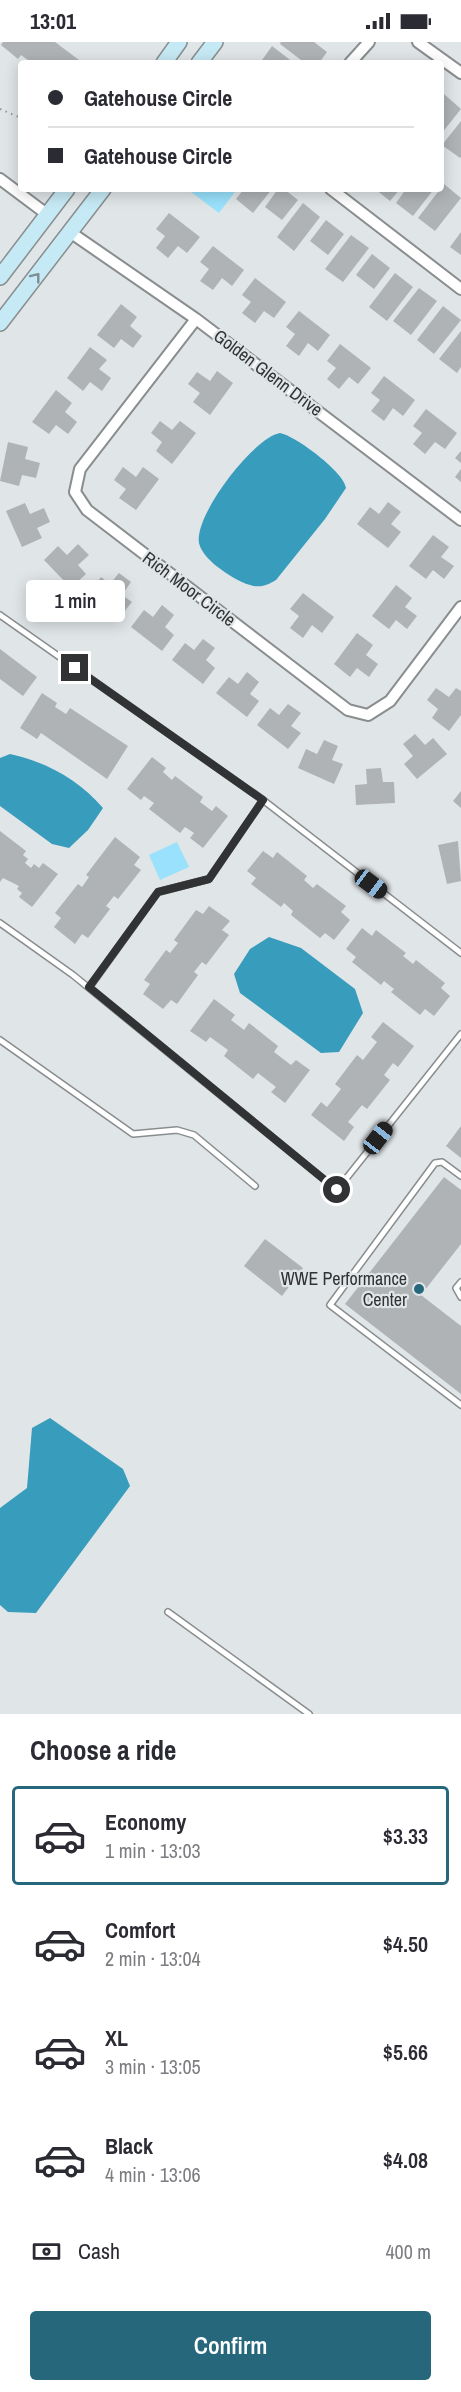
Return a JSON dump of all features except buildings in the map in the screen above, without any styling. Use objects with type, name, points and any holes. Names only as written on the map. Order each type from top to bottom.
[{"type":"main road","points":[[166,60],[180,42]]},
{"type":"main road","points":[[201,60],[215,42]]},
{"type":"main road","points":[[0,277],[66,192]]},
{"type":"main road","points":[[0,323],[101,192]]},
{"type":"street","points":[[353,60],[369,42]]},
{"type":"street","points":[[418,42],[443,60]]},
{"type":"street","points":[[444,61],[461,73]]},
{"type":"street","points":[[0,179],[48,215]]},
{"type":"street","points":[[335,192],[461,289]]},
{"type":"street","name":"Golden Glenn Drive","points":[[70,232],[196,319],[461,520]]},
{"type":"street","name":"Rich Moor Circle","points":[[196,319],[80,468],[75,492],[87,510],[348,710],[368,715],[390,701],[461,607]]},
{"type":"lane","points":[[0,615],[263,800],[461,953]]},
{"type":"lane","points":[[89,987],[158,892],[209,879],[263,800]]},
{"type":"lane","points":[[0,923],[89,987],[337,1190],[461,1034]]},
{"type":"lane","points":[[0,1041],[133,1134],[177,1130],[194,1135],[255,1186]]},
{"type":"lane","points":[[461,1176],[442,1162],[435,1163],[330,1305],[461,1405]]},
{"type":"lane","points":[[461,1282],[456,1288],[461,1297]]},
{"type":"lane","points":[[168,1612],[309,1714]]},
{"type":"path","points":[[0,109],[18,117]]},
{"type":"shaded area","points":[[191,192],[235,192],[219,213]]},
{"type":"shaded area","points":[[280,433],[319,456],[338,473],[346,488],[325,519],[276,580],[255,586],[234,578],[218,568],[208,558],[199,543],[200,530],[216,497],[242,462],[269,438]]},
{"type":"shaded area","points":[[10,754],[61,773],[83,788],[103,808],[88,830],[69,848],[52,844],[0,806],[0,758]]},
{"type":"shaded area","points":[[177,842],[189,867],[160,880],[149,855]]},
{"type":"shaded area","points":[[269,937],[301,948],[355,989],[363,1013],[339,1052],[321,1053],[240,993],[234,974],[250,949]]},
{"type":"shaded area","points":[[50,1418],[123,1469],[130,1486],[36,1613],[8,1612],[0,1605],[0,1508],[27,1488],[32,1428]]},
{"type":"place","name":"WWE Performance Center","points":[[419,1289]]},
{"type":"route","points":[[75,668],[263,800],[209,879],[158,892],[89,987],[337,1190]]}]
